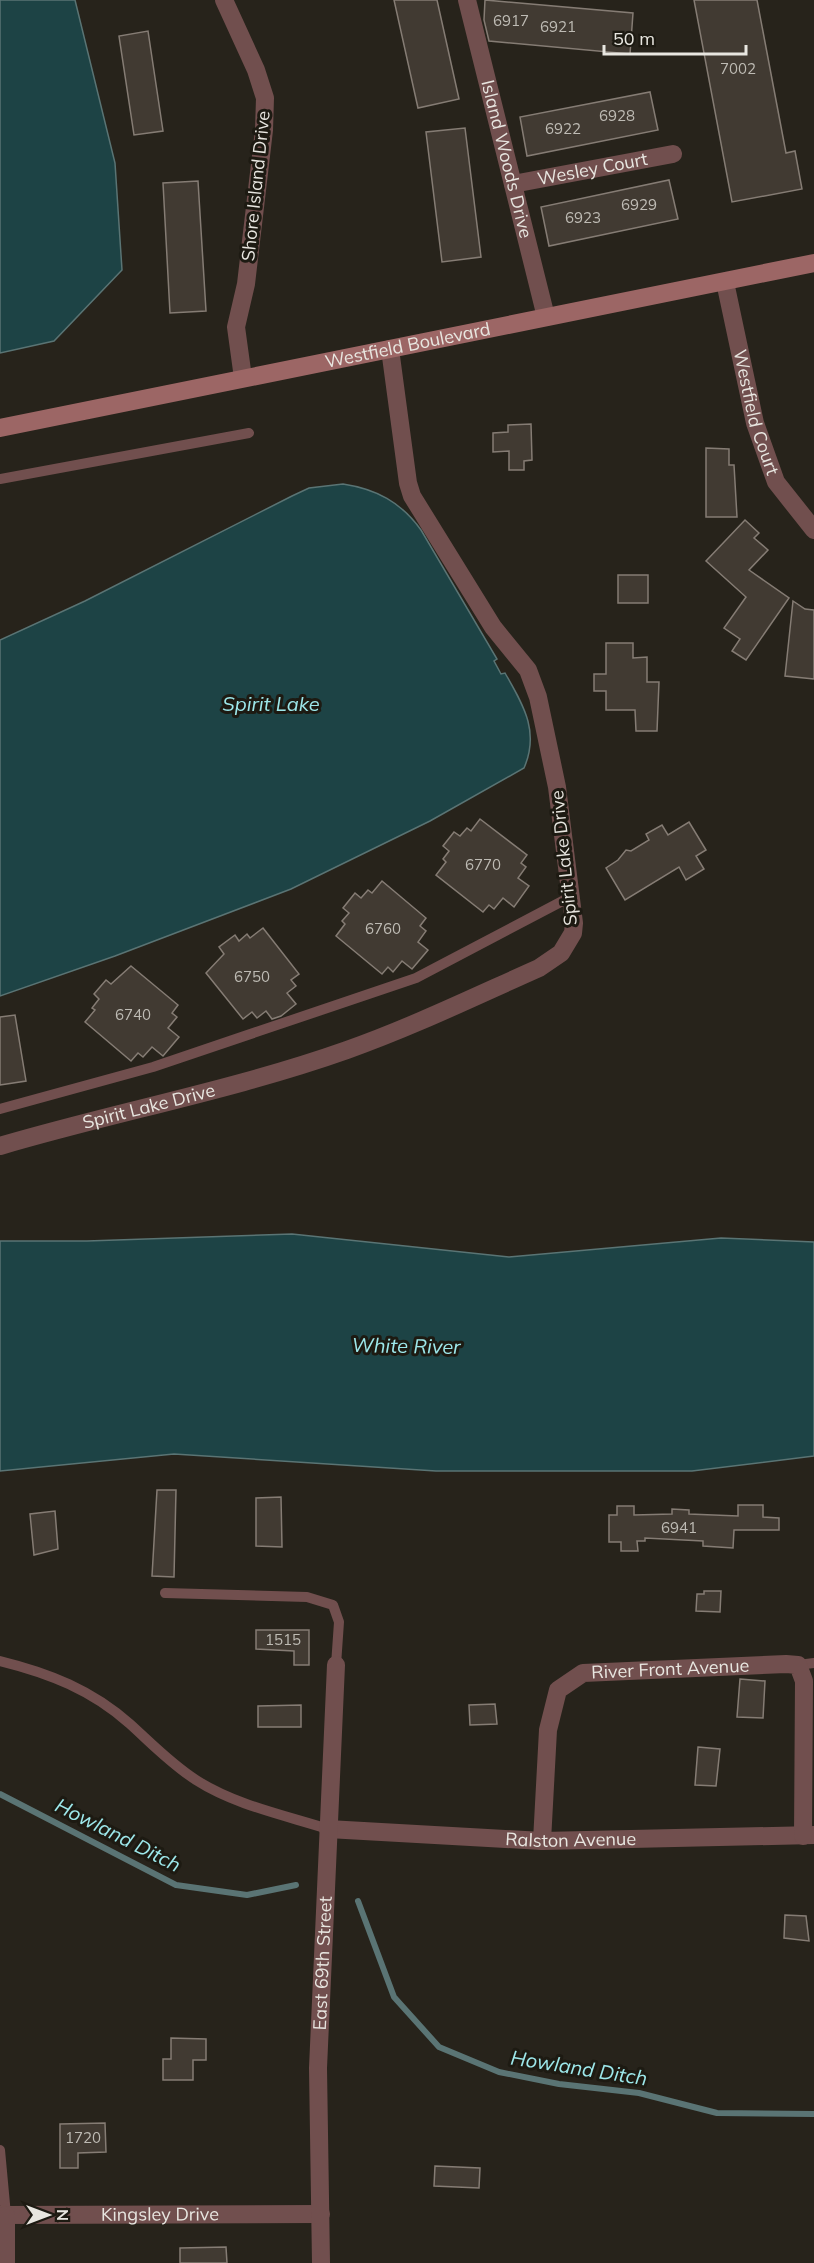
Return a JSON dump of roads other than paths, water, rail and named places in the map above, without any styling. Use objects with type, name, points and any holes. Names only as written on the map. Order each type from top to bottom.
[{"type":"street","name":"Shore Island Drive","points":[[224,0],[256,70],[265,98],[264,130],[246,284],[236,327],[243,378]]},
{"type":"street","name":"Island Woods Drive","points":[[467,0],[546,317]]},
{"type":"street","name":"Wesley Court","points":[[513,184],[672,154]]},
{"type":"street","name":"Westfield Boulevard","points":[[0,428],[814,263]]},
{"type":"street","name":"Westfield Court","points":[[725,282],[755,423],[762,443],[776,482],[814,530]]},
{"type":"street","name":"Spirit Lake Drive","points":[[0,1146],[90,1119],[202,1093],[347,1050],[544,966],[561,953],[573,933],[572,896],[557,787],[534,683],[521,659],[493,627],[412,496],[408,483],[390,349]]},
{"type":"street","points":[[806,1664],[804,1681],[808,1836]]},
{"type":"street","name":"River Front Avenue","points":[[542,1841],[548,1730],[558,1690],[583,1673],[806,1664]]},
{"type":"street","name":"East 69th Street","points":[[321,2263],[318,2068],[336,1665]]},
{"type":"street","name":"Ralston Avenue","points":[[328,1829],[542,1841],[808,1836]]},
{"type":"street","name":"Kingsley Drive","points":[[3,2215],[321,2214]]},
{"type":"street","points":[[3,2215],[6,2263]]},
{"type":"lane","points":[[0,479],[249,433]]},
{"type":"lane","points":[[0,1109],[153,1067],[416,978],[572,896]]},
{"type":"lane","points":[[165,1593],[307,1597],[333,1605],[339,1622],[336,1665]]},
{"type":"lane","points":[[0,1661],[46,1674],[90,1694],[129,1724],[172,1763],[216,1792],[328,1829]]},
{"type":"lane","points":[[0,2150],[3,2215]]},
{"type":"water","points":[[0,0],[75,0],[115,163],[122,270],[54,341],[0,353]]},
{"type":"water","name":"Spirit Lake","points":[[343,484],[366,489],[387,498],[405,512],[421,530],[497,659],[494,661],[501,674],[505,673],[523,707],[530,730],[529,755],[524,768],[430,821],[291,889],[115,956],[0,996],[0,640],[85,601],[309,488]]},
{"type":"water","name":"White River","points":[[292,1234],[509,1257],[721,1238],[814,1242],[814,1456],[692,1471],[436,1471],[174,1454],[0,1471],[0,1241],[87,1241]]},
{"type":"waterway","name":"Howland Ditch","points":[[0,1794],[176,1885],[247,1895],[296,1885]]},
{"type":"waterway","name":"Howland Ditch","points":[[358,1901],[394,1997],[439,2047],[499,2072],[559,2084],[639,2093],[717,2113],[814,2114]]}]
